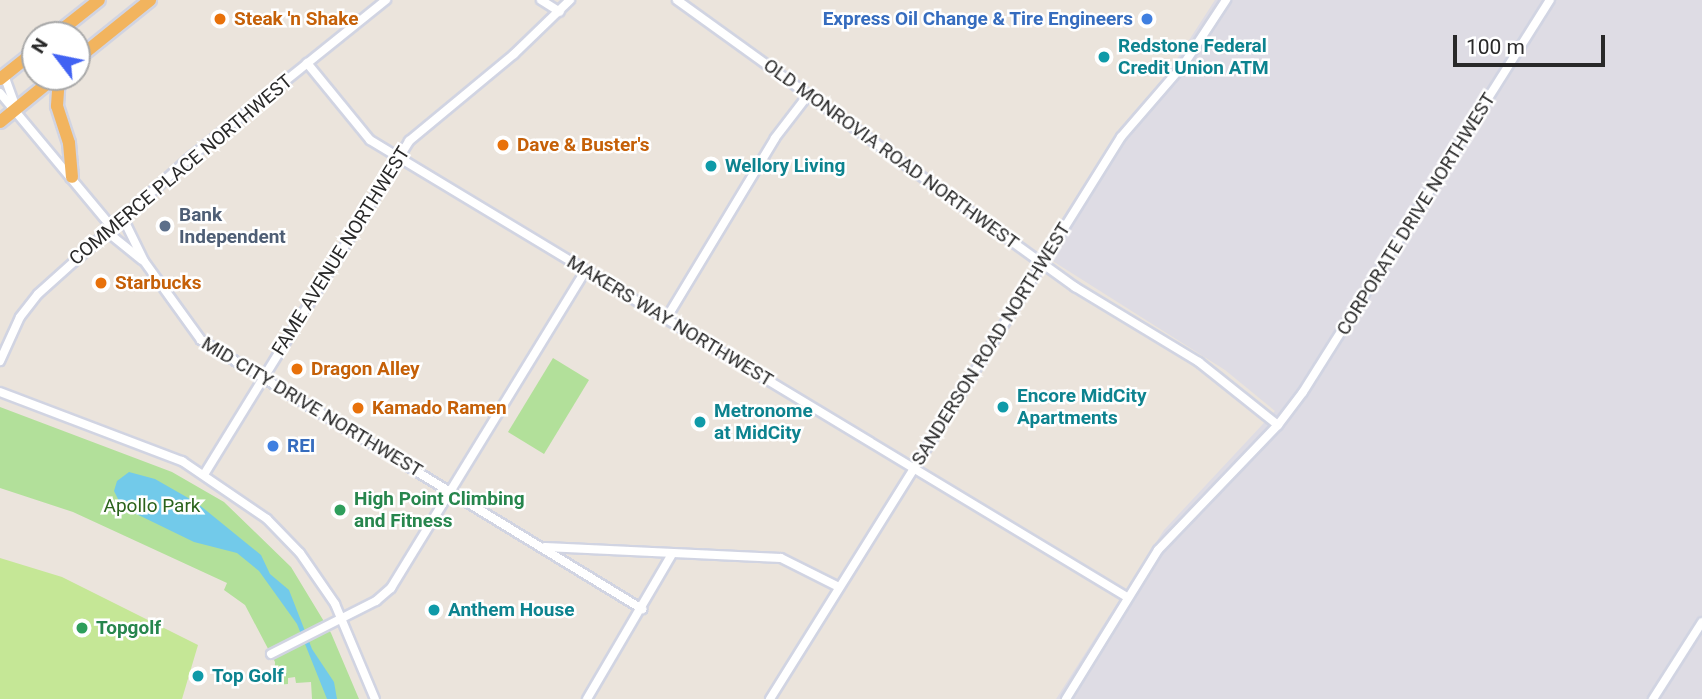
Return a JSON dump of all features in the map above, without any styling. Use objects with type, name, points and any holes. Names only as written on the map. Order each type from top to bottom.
[{"type":"highway","points":[[73,21],[99,0]]},
{"type":"highway","points":[[91,48],[149,0]]},
{"type":"highway","points":[[2,77],[21,62]]},
{"type":"highway","points":[[0,122],[38,91]]},
{"type":"highway","points":[[57,91],[57,106],[69,143],[72,177]]},
{"type":"street","name":"COMMERCE PLACE NORTHWEST","points":[[0,361],[29,303],[108,228],[386,0]]},
{"type":"street","points":[[541,0],[560,12]]},
{"type":"street","name":"FAME AVENUE NORTHWEST","points":[[205,472],[408,141],[560,12],[570,0]]},
{"type":"street","name":"OLD MONROVIA ROAD NORTHWEST","points":[[677,0],[1075,287],[1199,362],[1278,425]]},
{"type":"street","name":"SANDERSON ROAD NORTHWEST","points":[[770,699],[1121,137],[1184,64],[1226,0]]},
{"type":"street","name":"CORPORATE DRIVE NORTHWEST","points":[[1066,699],[1127,597],[1186,516],[1278,425],[1323,361],[1550,0]]},
{"type":"street","name":"MAKERS WAY NORTHWEST","points":[[307,63],[370,140],[1127,597]]},
{"type":"street","points":[[2,77],[16,108]]},
{"type":"street","points":[[0,93],[16,108]]},
{"type":"street","points":[[666,319],[775,138],[808,95]]},
{"type":"street","name":"MID CITY DRIVE NORTHWEST","points":[[16,108],[72,177],[108,228],[144,261]]},
{"type":"street","name":"MID CITY DRIVE NORTHWEST","points":[[121,216],[144,261],[194,335],[642,609]]},
{"type":"street","points":[[271,654],[342,618],[391,588],[585,271]]},
{"type":"street","points":[[0,392],[205,472],[285,536],[342,618],[375,699]]},
{"type":"street","name":"MID CITY DRIVE NORTHWEST","points":[[543,547],[781,558],[839,587]]},
{"type":"street","points":[[587,699],[672,554]]},
{"type":"street","points":[[1653,699],[1702,622]]},
{"type":"shaded area","points":[[1215,0],[1702,0],[1702,699],[1056,699],[1164,530],[1275,411],[1225,370],[1040,253],[1119,129],[1167,74]]},
{"type":"green space","points":[[553,358],[589,380],[544,454],[508,432]]},
{"type":"green space","name":"Apollo Park","points":[[0,407],[172,472],[224,502],[291,567],[331,633],[359,699],[312,699],[311,682],[296,683],[295,677],[288,678],[288,684],[274,685],[275,662],[245,605],[224,590],[227,583],[73,512],[0,488]]},
{"type":"green space","name":"Topgolf","points":[[0,558],[62,577],[198,645],[182,699],[0,699]]},
{"type":"water","points":[[129,472],[155,479],[197,503],[261,555],[270,574],[289,590],[312,649],[334,682],[337,699],[327,699],[297,624],[259,571],[237,553],[194,542],[122,507],[114,491],[117,481]]},
{"type":"place","name":"Steak 'n Shake","points":[[220,19]]},
{"type":"place","name":"Express Oil Change & Tire Engineers","points":[[1147,19]]},
{"type":"place","name":"Redstone Federal Credit Union ATM","points":[[1104,57]]},
{"type":"place","name":"Dave & Buster's","points":[[503,145]]},
{"type":"place","name":"Wellory Living","points":[[711,166]]},
{"type":"place","name":"Bank Independent","points":[[165,226]]},
{"type":"place","name":"Starbucks","points":[[101,283]]},
{"type":"place","name":"Dragon Alley","points":[[297,369]]},
{"type":"place","name":"Encore MidCity Apartments","points":[[1003,407]]},
{"type":"place","name":"Kamado Ramen","points":[[358,408]]},
{"type":"place","name":"Metronome at MidCity","points":[[700,422]]},
{"type":"place","name":"REI","points":[[273,446]]},
{"type":"place","name":"High Point Climbing and Fitness","points":[[340,510]]},
{"type":"place","name":"Anthem House","points":[[434,610]]},
{"type":"place","name":"Topgolf","points":[[82,628]]},
{"type":"place","name":"Top Golf","points":[[198,676]]}]
